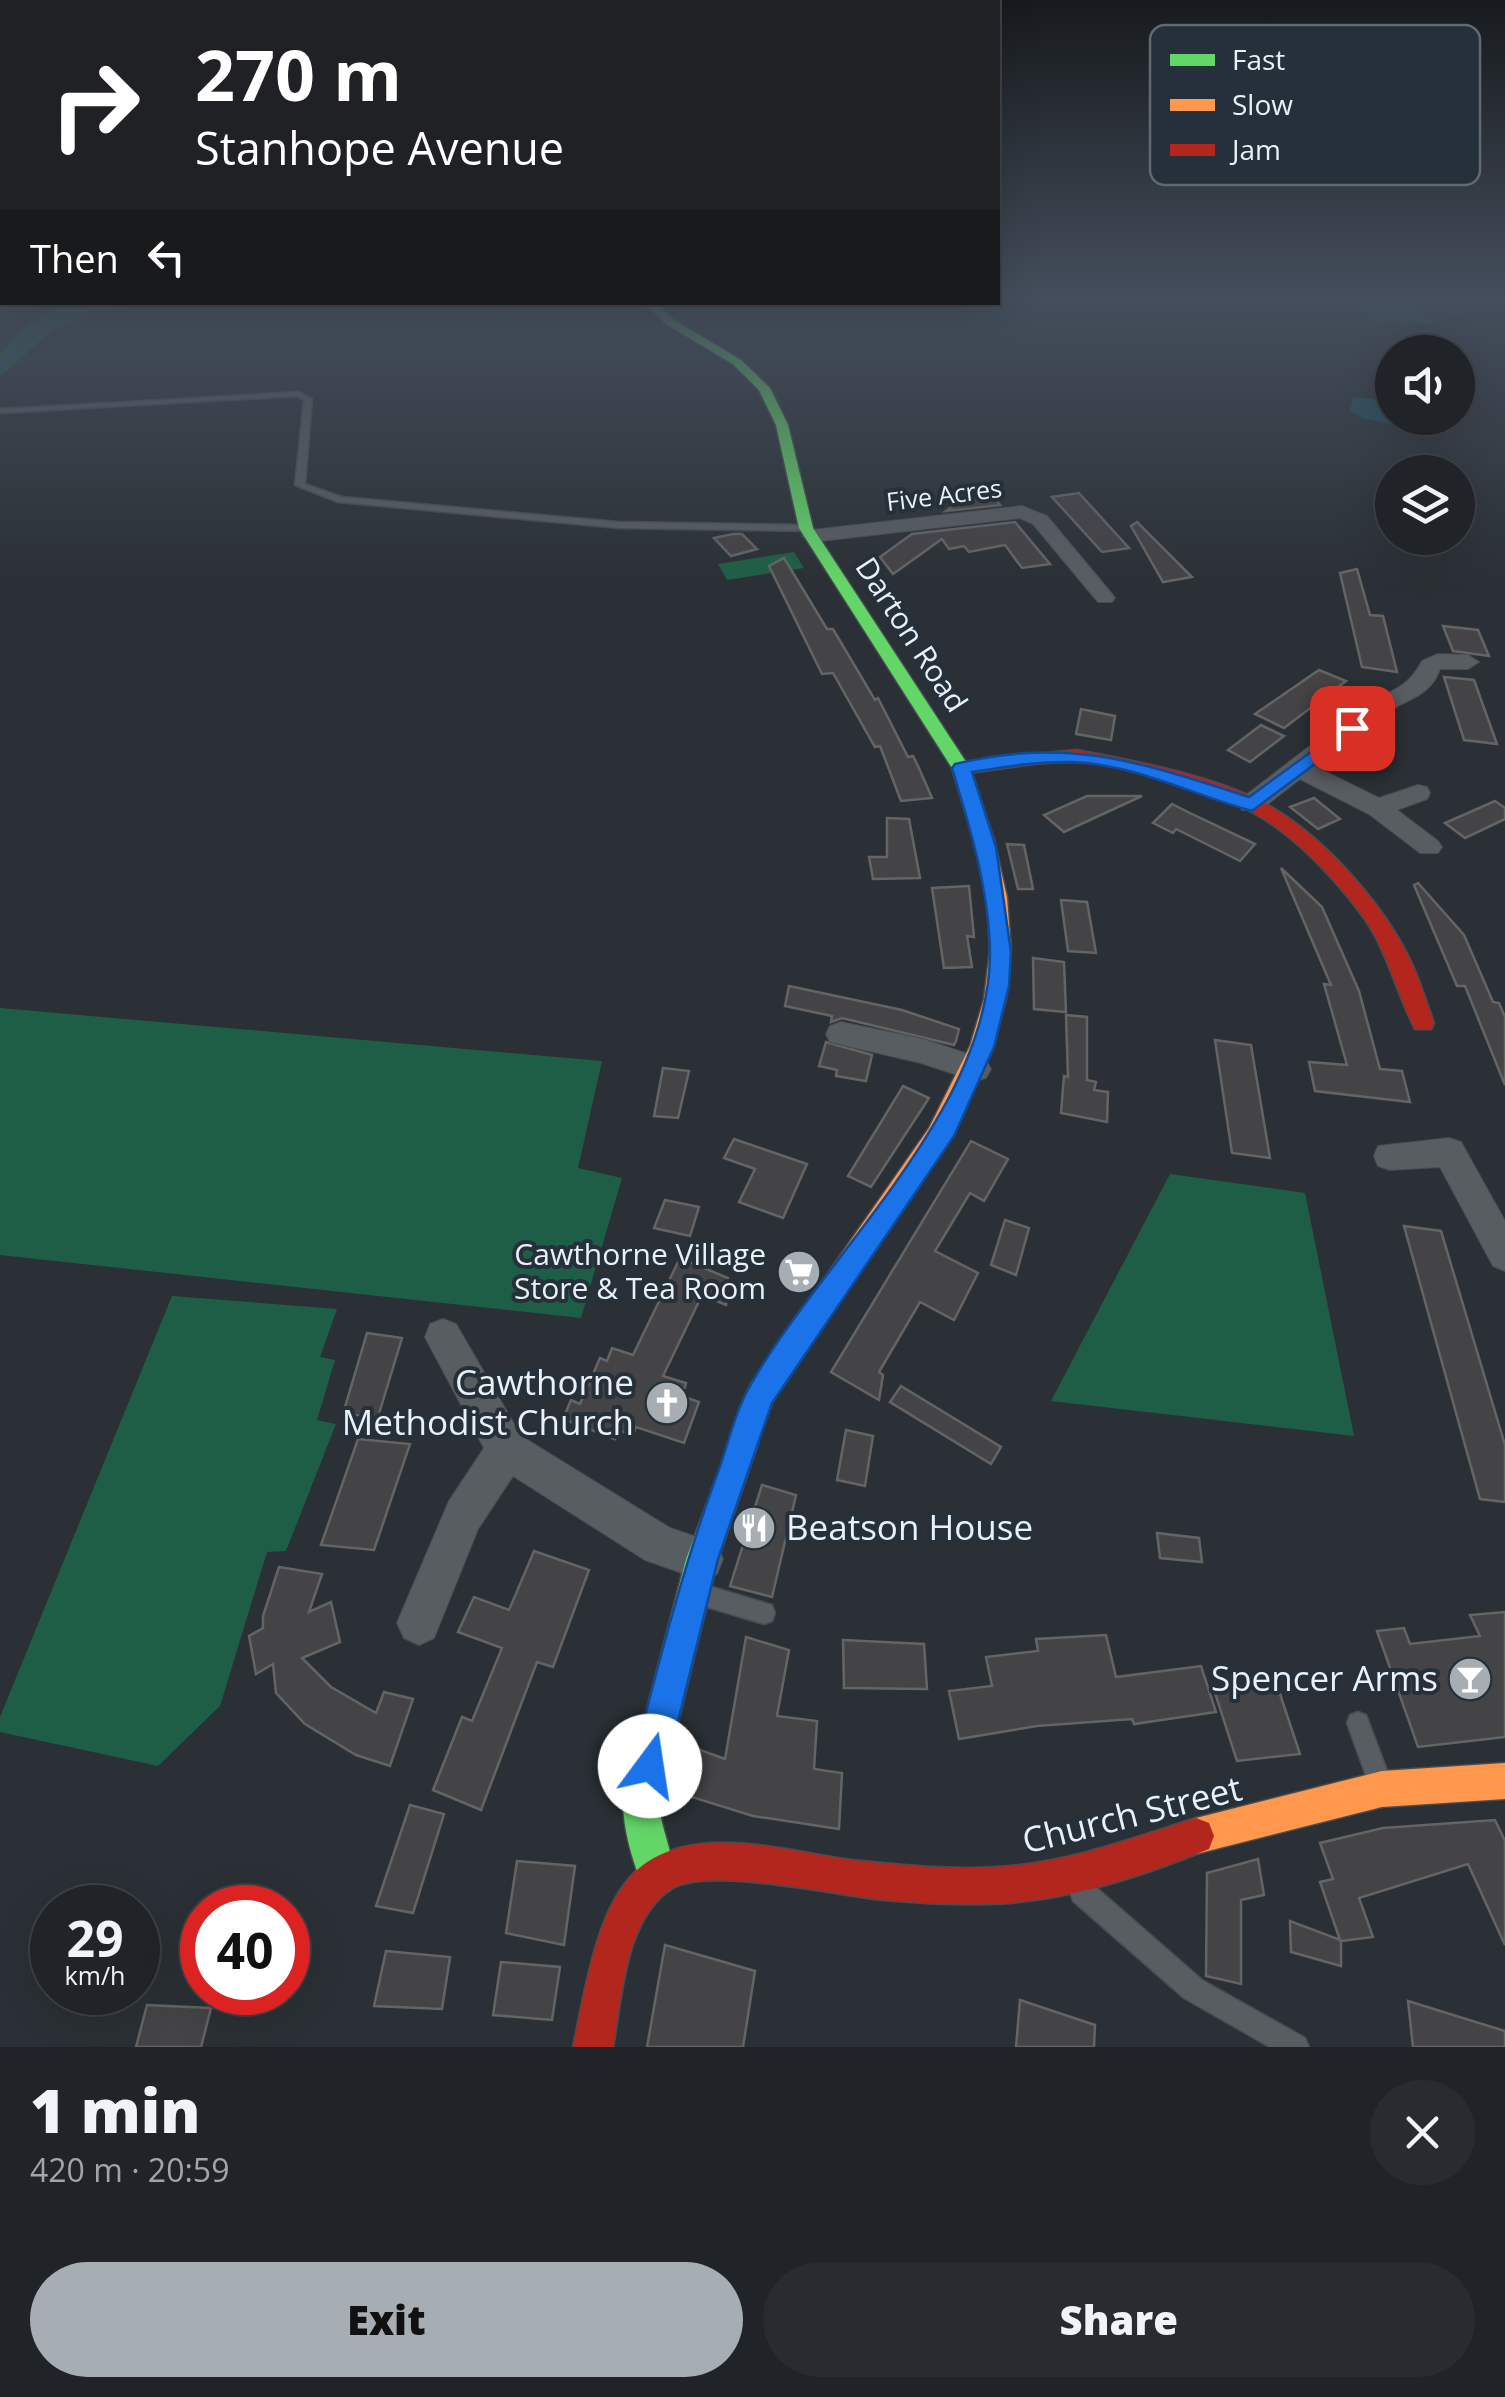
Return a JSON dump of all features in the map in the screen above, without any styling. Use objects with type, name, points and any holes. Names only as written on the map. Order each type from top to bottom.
[{"type":"street","name":"Darton Road","points":[[656,1877],[641,1801],[698,1576],[760,1395],[945,1128],[975,1069],[998,986],[1000,952],[986,847],[961,768],[809,532],[796,499],[790,444],[767,393]]},
{"type":"street","name":"Five Acres","points":[[809,532],[1022,512],[1040,520],[1104,598]]},
{"type":"street","points":[[1252,804],[1379,707],[1409,693],[1425,680],[1431,654],[1468,662]]},
{"type":"street","points":[[961,768],[1076,756],[1133,766],[1252,804],[1324,860],[1371,912],[1402,965],[1423,1023]]},
{"type":"street","points":[[1299,768],[1378,808],[1428,847]]},
{"type":"street","points":[[1378,808],[1418,794]]},
{"type":"street","points":[[840,1034],[923,1051],[975,1069]]},
{"type":"street","points":[[1390,1156],[1449,1152],[1505,1255]]},
{"type":"street","points":[[443,1337],[507,1450],[660,1545],[698,1576]]},
{"type":"street","points":[[419,1624],[462,1515],[507,1450]]},
{"type":"street","name":"Church Street","points":[[656,1877],[686,1865],[736,1863],[869,1880],[975,1885],[1064,1876],[1225,1827],[1382,1789],[1505,1781]]},
{"type":"street","points":[[593,2047],[619,1935],[640,1894],[656,1877]]},
{"type":"lane","points":[[0,411],[298,394],[308,399],[300,485],[341,500],[619,525],[809,532]]},
{"type":"lane","points":[[698,1576],[764,1613]]},
{"type":"lane","points":[[1358,1723],[1382,1789]]},
{"type":"lane","points":[[1064,1876],[1193,1989],[1296,2047]]},
{"type":"green space","points":[[794,552],[804,568],[727,580],[718,564]]},
{"type":"green space","points":[[0,1008],[602,1061],[578,1168],[622,1178],[581,1318],[0,1255]]},
{"type":"green space","points":[[1170,1174],[1305,1193],[1354,1436],[1051,1401]]},
{"type":"green space","points":[[172,1296],[337,1309],[320,1357],[335,1360],[317,1420],[336,1424],[286,1551],[267,1552],[220,1706],[158,1766],[0,1732],[0,1717]]},
{"type":"water","points":[[1353,397],[1375,399],[1375,421],[1350,411]]},
{"type":"building","points":[[986,488],[1000,505],[946,511],[977,489]]},
{"type":"building","points":[[1079,493],[1129,548],[1102,552],[1052,497]]},
{"type":"building","points":[[1015,522],[1050,564],[1022,568],[1005,545],[969,552],[964,546],[949,549],[942,539],[893,574],[880,557],[912,534]]},
{"type":"building","points":[[1137,522],[1192,577],[1163,582],[1131,526]]},
{"type":"building","points":[[742,534],[757,549],[731,556],[714,538]]},
{"type":"building","points":[[784,558],[827,629],[833,629],[875,700],[878,698],[908,757],[913,756],[932,798],[901,801],[880,746],[875,747],[833,673],[822,674],[769,566]]},
{"type":"building","points":[[1357,569],[1370,615],[1383,616],[1397,672],[1362,667],[1340,573]]},
{"type":"building","points":[[1443,626],[1478,630],[1489,656],[1453,651]]},
{"type":"building","points":[[1319,670],[1346,681],[1284,728],[1255,714]]},
{"type":"building","points":[[1444,677],[1474,680],[1497,744],[1464,740]]},
{"type":"building","points":[[1081,709],[1115,716],[1111,740],[1076,734]]},
{"type":"building","points":[[1261,725],[1284,736],[1250,762],[1228,750]]},
{"type":"building","points":[[1087,796],[1142,796],[1064,832],[1044,815]]},
{"type":"building","points":[[1314,798],[1340,819],[1318,829],[1290,807]]},
{"type":"building","points":[[1495,801],[1505,808],[1505,819],[1465,838],[1445,823]]},
{"type":"building","points":[[1172,804],[1255,844],[1240,861],[1176,829],[1173,833],[1153,823]]},
{"type":"building","points":[[887,818],[909,819],[920,878],[873,879],[869,857],[887,857]]},
{"type":"building","points":[[1007,844],[1024,845],[1033,889],[1018,889]]},
{"type":"building","points":[[1281,868],[1322,907],[1359,991],[1380,1069],[1402,1071],[1410,1102],[1315,1091],[1309,1062],[1347,1065],[1324,984],[1331,985]]},
{"type":"building","points":[[1418,883],[1464,935],[1493,1002],[1499,1003],[1505,1017],[1505,1085],[1465,986],[1457,986],[1414,885]]},
{"type":"building","points":[[969,886],[974,937],[967,936],[972,967],[944,968],[932,888]]},
{"type":"building","points":[[1061,900],[1087,902],[1096,953],[1068,951]]},
{"type":"building","points":[[1033,958],[1064,962],[1066,1012],[1034,1009]]},
{"type":"building","points":[[789,986],[902,1010],[959,1029],[956,1041],[954,1045],[842,1018],[831,1022],[832,1016],[785,1006]]},
{"type":"building","points":[[1066,1015],[1087,1017],[1087,1080],[1096,1082],[1094,1090],[1108,1092],[1107,1122],[1061,1113],[1064,1076],[1068,1077]]},
{"type":"building","points":[[1215,1040],[1251,1045],[1270,1158],[1232,1153]]},
{"type":"building","points":[[826,1042],[872,1055],[866,1081],[836,1076],[837,1070],[819,1066]]},
{"type":"building","points":[[663,1068],[689,1071],[678,1118],[654,1116]]},
{"type":"building","points":[[903,1086],[929,1098],[871,1187],[848,1176]]},
{"type":"building","points":[[734,1139],[807,1164],[783,1218],[739,1202],[755,1169],[724,1158]]},
{"type":"building","points":[[971,1141],[1008,1159],[984,1201],[970,1193],[935,1251],[978,1273],[954,1320],[920,1302],[879,1372],[883,1375],[879,1400],[831,1372]]},
{"type":"building","points":[[665,1200],[699,1207],[690,1236],[654,1228]]},
{"type":"building","points":[[1005,1220],[1029,1228],[1016,1275],[991,1265]]},
{"type":"building","points":[[1404,1226],[1441,1231],[1505,1445],[1505,1502],[1480,1499]]},
{"type":"building","points":[[680,1258],[728,1278],[726,1305],[702,1295],[663,1376],[686,1383],[682,1396],[699,1402],[684,1443],[636,1427],[633,1435],[618,1430],[615,1439],[563,1419],[571,1400],[580,1404],[600,1358],[607,1361],[612,1348],[633,1355]]},
{"type":"building","points":[[367,1333],[402,1338],[378,1417],[343,1414]]},
{"type":"building","points":[[901,1386],[1001,1447],[991,1464],[890,1402]]},
{"type":"building","points":[[846,1430],[873,1436],[865,1486],[837,1480]]},
{"type":"building","points":[[358,1439],[410,1444],[374,1550],[321,1545]]},
{"type":"building","points":[[762,1485],[796,1495],[772,1597],[730,1586]]},
{"type":"building","points":[[1157,1533],[1199,1538],[1202,1562],[1160,1558]]},
{"type":"building","points":[[534,1551],[589,1570],[553,1667],[537,1662],[481,1810],[433,1790],[462,1717],[472,1721],[502,1648],[458,1632],[474,1597],[509,1610]]},
{"type":"building","points":[[279,1567],[322,1574],[309,1612],[331,1602],[340,1642],[302,1658],[331,1687],[376,1713],[384,1692],[413,1699],[390,1766],[356,1755],[305,1724],[276,1693],[273,1664],[256,1674],[249,1636],[263,1628],[263,1616]]},
{"type":"building","name":"Spencer Arms","points":[[1505,1612],[1505,1737],[1418,1747],[1377,1631],[1404,1628],[1410,1644],[1480,1636],[1470,1615]]},
{"type":"building","points":[[1106,1635],[1116,1677],[1201,1666],[1216,1712],[1134,1724],[1132,1719],[1037,1726],[959,1739],[949,1691],[992,1686],[986,1657],[1038,1651],[1036,1639]]},
{"type":"building","points":[[746,1637],[789,1650],[777,1716],[817,1721],[814,1769],[842,1773],[839,1829],[753,1816],[682,1794],[692,1747],[725,1759]]},
{"type":"building","points":[[843,1640],[924,1644],[927,1689],[844,1688]]},
{"type":"building","points":[[1277,1685],[1300,1754],[1237,1761],[1215,1693]]},
{"type":"building","points":[[410,1805],[444,1814],[413,1913],[376,1906]]},
{"type":"building","points":[[1495,1820],[1505,1841],[1505,1945],[1468,1864],[1359,1898],[1373,1937],[1341,1941],[1341,1966],[1291,1952],[1290,1921],[1340,1940],[1320,1882],[1333,1879],[1320,1843],[1383,1828]]},
{"type":"building","points":[[1258,1859],[1264,1895],[1241,1900],[1241,1984],[1206,1976],[1207,1873]]},
{"type":"building","points":[[517,1861],[575,1866],[564,1945],[506,1933]]},
{"type":"building","points":[[665,1945],[755,1971],[743,2047],[647,2047]]},
{"type":"building","points":[[386,1951],[450,1957],[442,2009],[374,2006]]},
{"type":"building","points":[[501,1962],[560,1967],[552,2020],[493,2015]]},
{"type":"building","points":[[1020,2000],[1095,2025],[1094,2047],[1016,2047]]},
{"type":"building","points":[[1408,2001],[1505,2031],[1505,2047],[1413,2047]]},
{"type":"building","points":[[160,2006],[180,2007],[180,2015],[209,2015],[201,2047],[136,2047],[144,2015],[160,2015]]},
{"type":"traffic: fast","points":[[766,393],[782,425],[806,528],[961,768],[984,840]]},
{"type":"traffic: fast","points":[[657,1877],[641,1820],[641,1801],[702,1559],[743,1444]]},
{"type":"traffic: slow","points":[[743,1444],[760,1395],[937,1136],[981,1046],[995,999],[1000,950],[997,897],[984,840]]},
{"type":"traffic: slow","points":[[1196,1836],[1382,1789],[1505,1781]]},
{"type":"traffic: jam","points":[[961,768],[1076,756],[1133,766],[1218,792],[1266,812],[1324,859],[1371,913],[1402,965],[1423,1023]]},
{"type":"traffic: jam","points":[[593,2047],[620,1932],[641,1892],[670,1870],[718,1862],[888,1882],[959,1886],[1030,1883],[1114,1864],[1196,1836]]},
{"type":"place","name":"Cawthorne Village Store & Tea Room","points":[[799,1272]]},
{"type":"place","name":"Cawthorne Methodist Church","points":[[667,1403]]},
{"type":"place","name":"Beatson House","points":[[754,1528]]},
{"type":"place","name":"Spencer Arms","points":[[1470,1679]]},
{"type":"route","points":[[650,1766],[702,1559],[760,1395],[945,1128],[982,1047],[998,986],[1000,952],[986,847],[961,768],[1076,756],[1133,766],[1252,804],[1352,728]]}]
